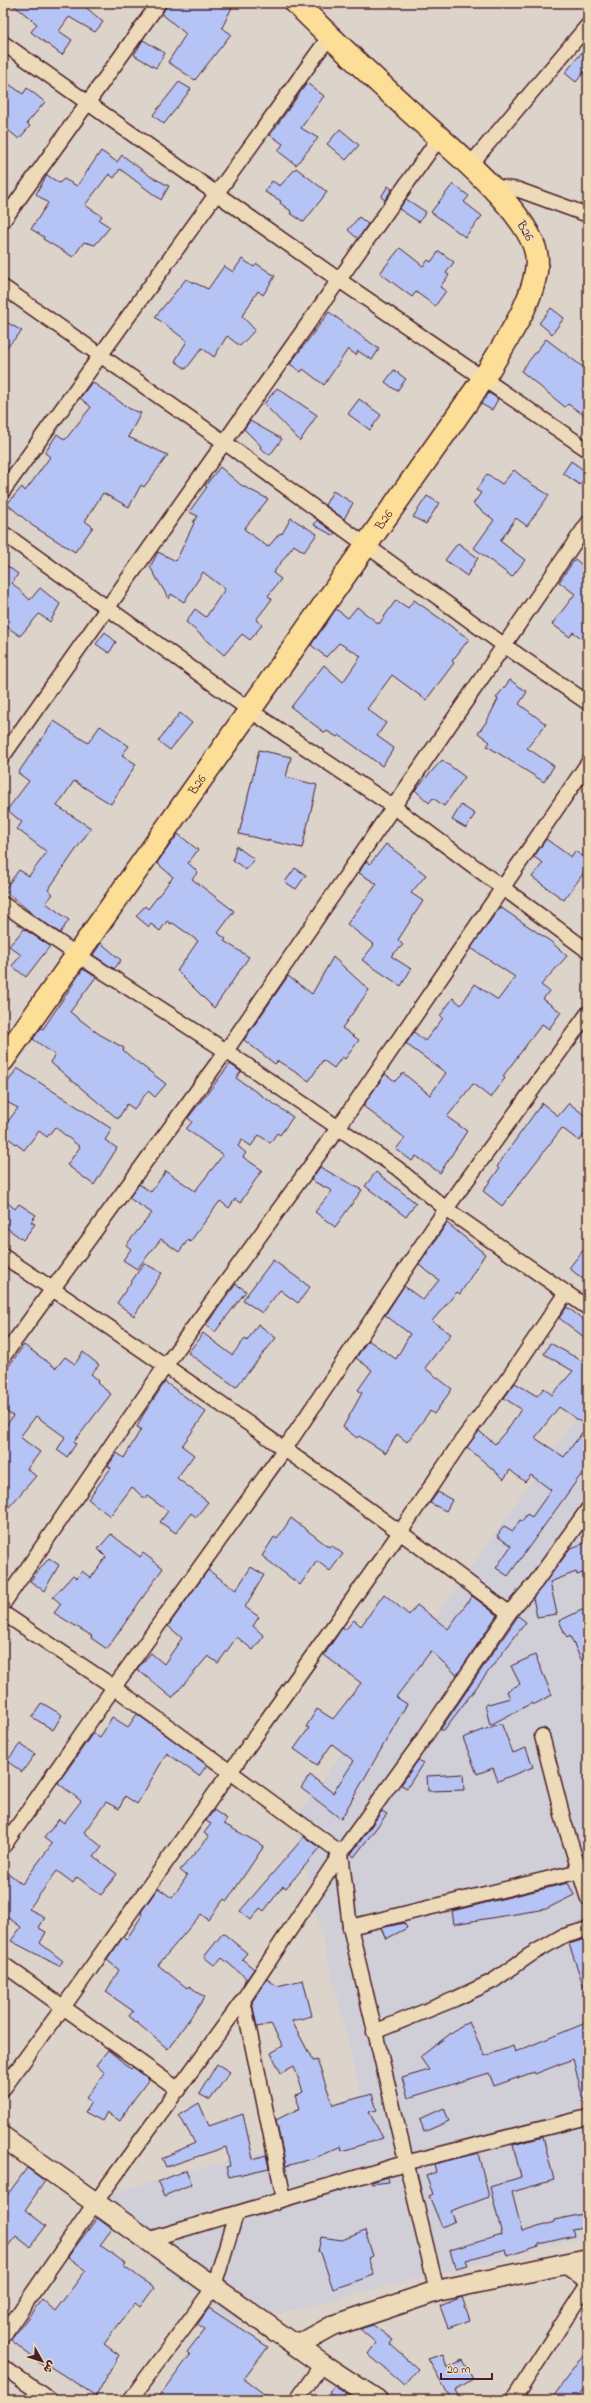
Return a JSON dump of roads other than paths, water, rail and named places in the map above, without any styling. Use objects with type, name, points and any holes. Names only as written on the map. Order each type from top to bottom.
[{"type":"highway","name":"B26","points":[[3,1060],[76,954],[251,711],[484,378],[528,300],[535,280],[537,260],[527,230],[491,186],[329,36],[296,3]]},
{"type":"street","points":[[3,221],[159,3]]},
{"type":"street","points":[[470,165],[588,25]]},
{"type":"street","points":[[3,491],[329,36]]},
{"type":"street","points":[[3,43],[339,280],[588,450]]},
{"type":"street","points":[[3,756],[438,138]]},
{"type":"street","points":[[491,186],[519,190],[588,216]]},
{"type":"street","points":[[3,287],[224,442],[505,646],[588,703]]},
{"type":"street","points":[[3,1357],[51,1288],[226,1051],[588,523]]},
{"type":"street","points":[[3,533],[251,711],[394,807],[588,950]]},
{"type":"street","points":[[3,1604],[166,1365],[338,1128],[588,763]]},
{"type":"street","points":[[3,904],[76,954],[226,1051],[398,1168],[446,1209],[565,1294],[588,1308]]},
{"type":"street","points":[[3,1847],[114,1687],[284,1450],[446,1209],[588,1013]]},
{"type":"street","points":[[3,1256],[166,1365],[400,1531],[509,1613]]},
{"type":"street","points":[[3,2089],[64,2006],[231,1771],[460,1443],[509,1377],[565,1294]]},
{"type":"street","points":[[3,2336],[95,2203],[179,2090],[243,2000],[341,1853],[424,1738],[509,1613],[534,1583],[588,1509]]},
{"type":"street","points":[[3,1613],[114,1687],[231,1771],[341,1853],[350,1927],[405,2163],[437,2291]]},
{"type":"street","points":[[542,1736],[564,1822],[584,1870],[588,1899]]},
{"type":"street","points":[[350,1927],[584,1870]]},
{"type":"street","points":[[374,2032],[455,2000],[493,1981],[530,1955],[561,1937],[588,1929]]},
{"type":"street","points":[[3,1964],[64,2006],[179,2090]]},
{"type":"street","points":[[243,2000],[284,2199]]},
{"type":"street","points":[[147,2240],[405,2163],[588,2117]]},
{"type":"street","points":[[3,2138],[322,2364],[376,2400]]},
{"type":"street","points":[[130,2400],[214,2287],[236,2214]]},
{"type":"street","points":[[297,2346],[333,2326],[437,2291],[588,2259]]},
{"type":"street","points":[[513,2400],[588,2283],[563,2265]]},
{"type":"street","points":[[297,2400],[322,2364]]},
{"type":"street","points":[[3,2367],[50,2400]]}]
